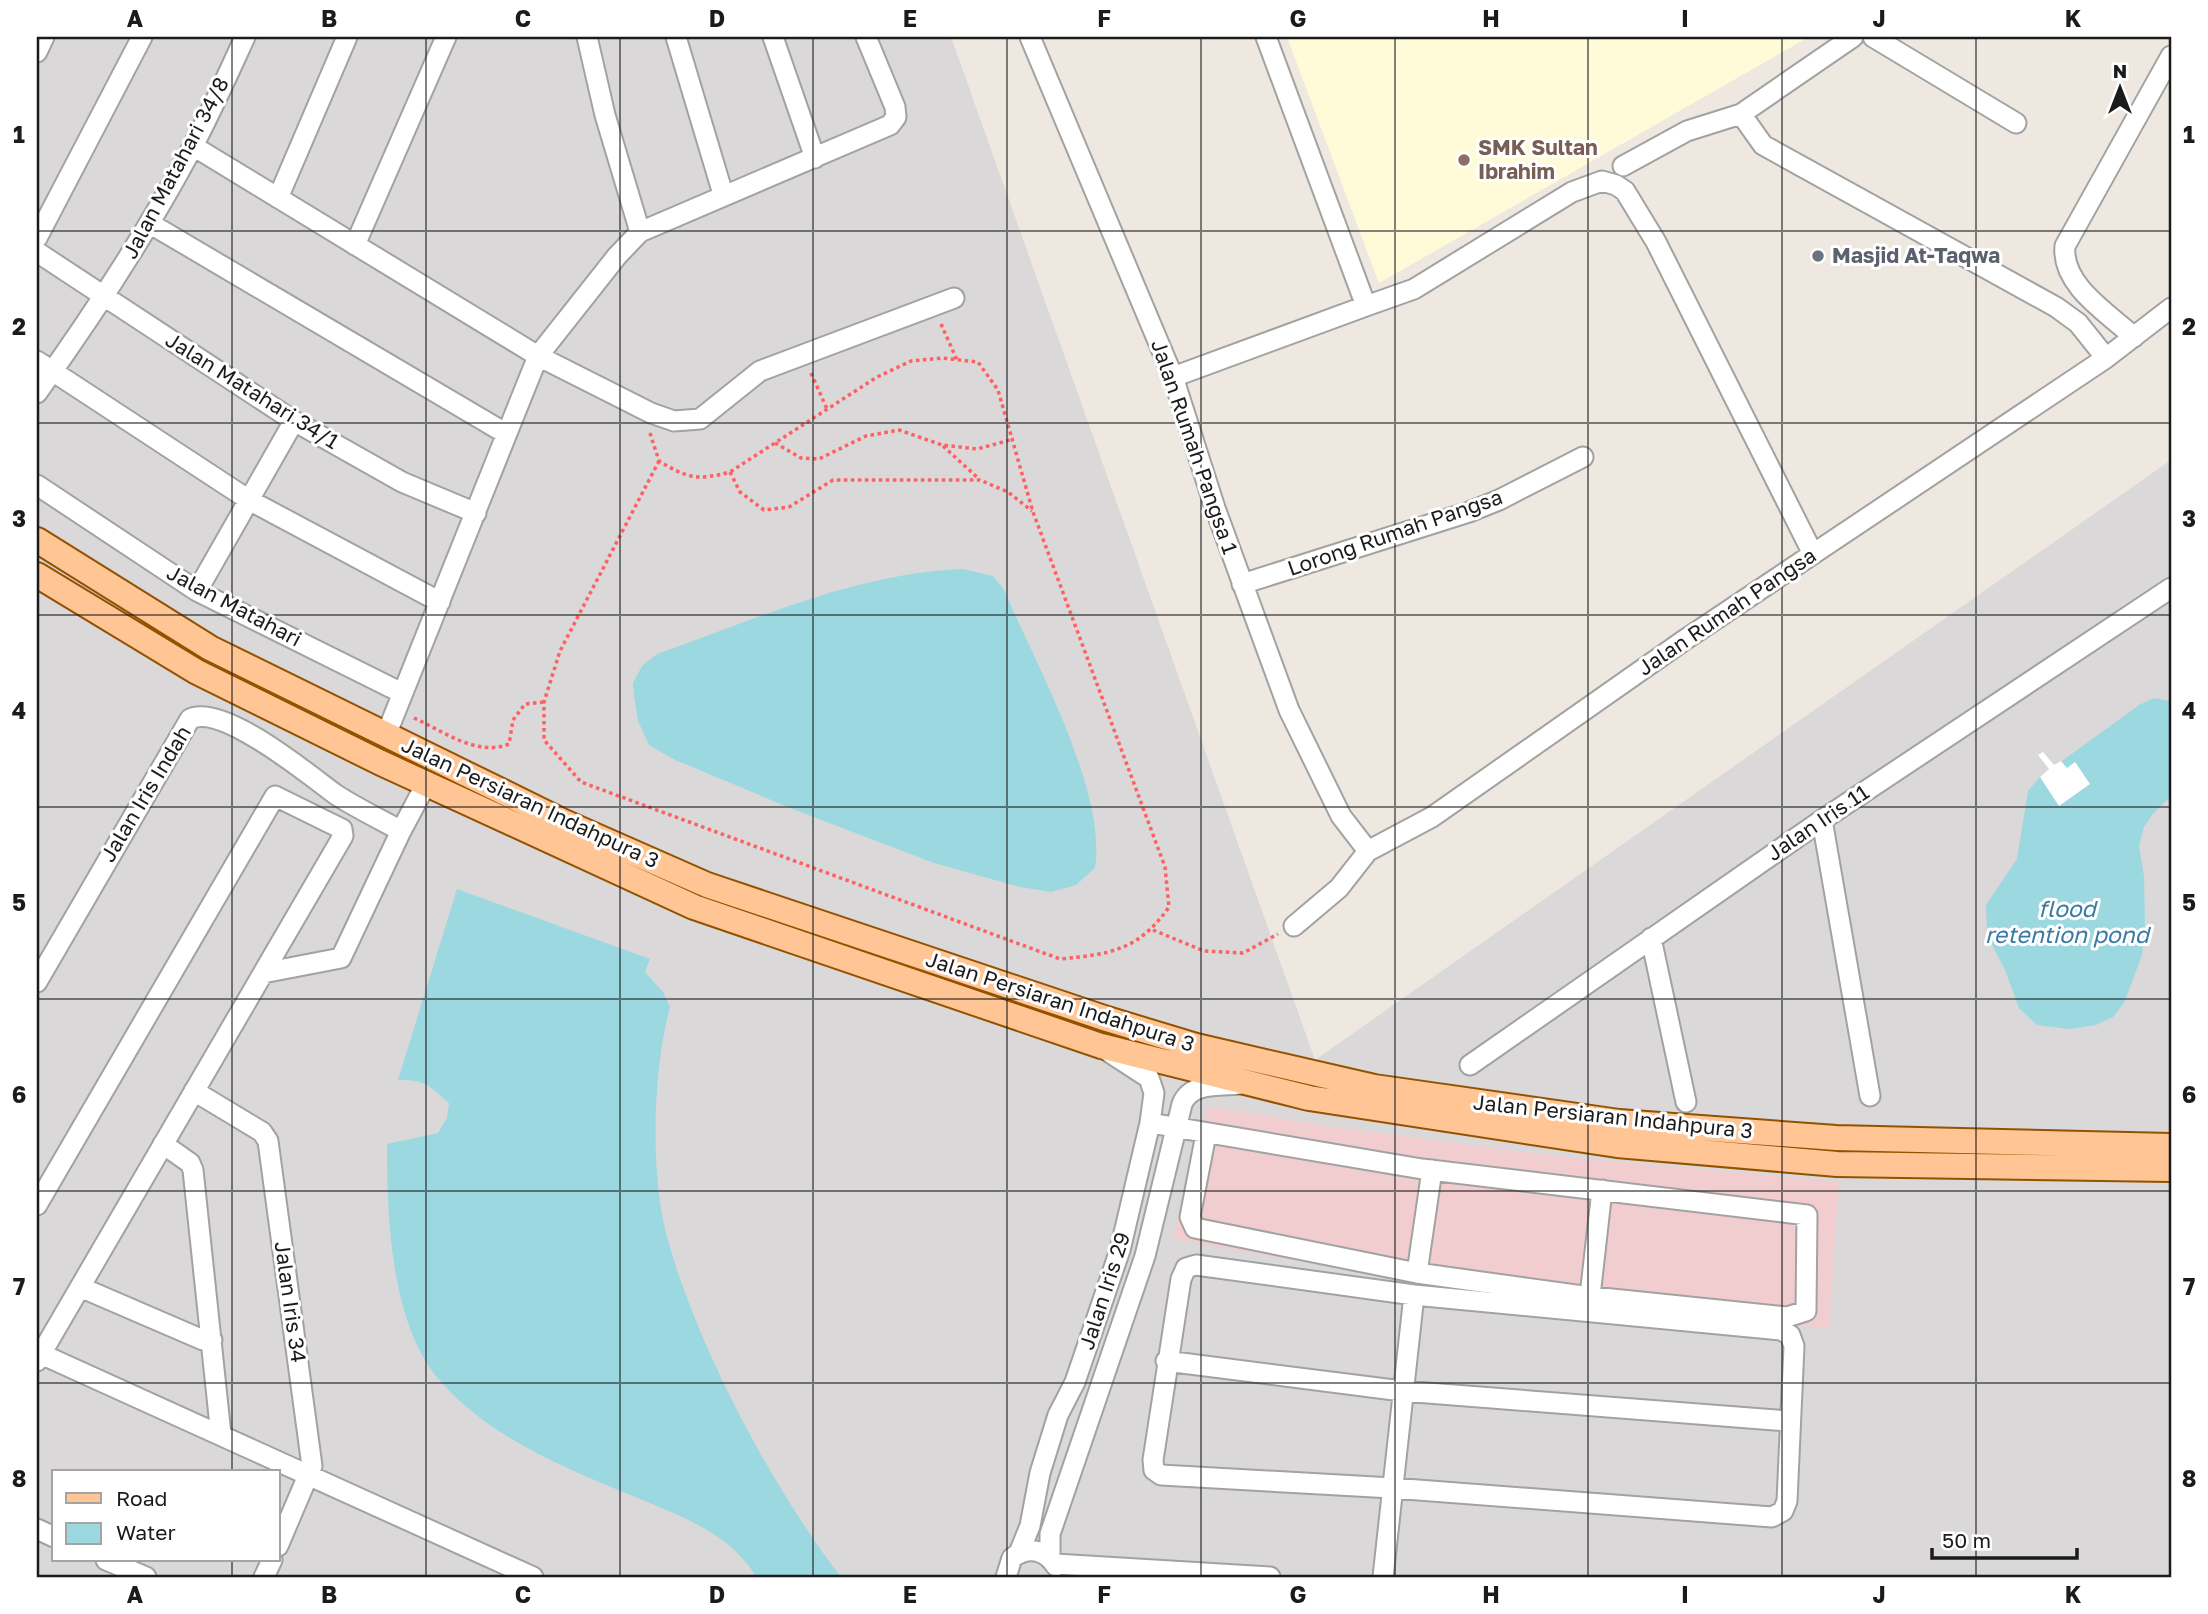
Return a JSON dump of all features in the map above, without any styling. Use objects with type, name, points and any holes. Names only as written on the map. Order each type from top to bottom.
[{"type":"main road","name":"Jalan Persiaran Indahpura 3","points":[[37,540],[210,648],[564,822],[707,885],[1107,1019],[1196,1046],[1301,1071],[1447,1099],[1681,1128],[1836,1138],[2171,1146]]},
{"type":"main road","name":"Jalan Persiaran Indahpura 3","points":[[37,575],[197,672],[426,784],[694,907],[1101,1046],[1309,1098],[1548,1136],[1837,1164],[2171,1169]]},
{"type":"street","points":[[37,52],[44,37]]},
{"type":"street","points":[[37,238],[142,37]]},
{"type":"street","name":"Jalan Matahari 34/8","points":[[37,393],[45,366],[104,296],[149,223],[193,146],[245,37]]},
{"type":"street","points":[[278,198],[347,37]]},
{"type":"street","points":[[355,245],[446,37]]},
{"type":"street","points":[[587,37],[605,115],[640,232]]},
{"type":"street","points":[[676,37],[723,194]]},
{"type":"street","points":[[773,37],[815,158]]},
{"type":"street","points":[[386,735],[538,356],[617,256],[640,232],[723,194],[890,125],[896,117],[866,37]]},
{"type":"street","name":"Jalan Rumah Pangsa 1","points":[[1030,37],[1173,377],[1242,584],[1289,710],[1311,760],[1341,816],[1368,852]]},
{"type":"street","points":[[1266,37],[1366,306]]},
{"type":"street","points":[[1623,166],[1687,131],[1741,114],[1853,37]]},
{"type":"street","points":[[1873,37],[2016,123]]},
{"type":"street","points":[[2134,337],[2075,283],[2067,269],[2065,246],[2171,56]]},
{"type":"street","points":[[1741,114],[1763,145],[2056,307],[2078,323],[2106,358]]},
{"type":"street","points":[[193,146],[538,356],[651,413],[674,421],[701,419],[760,371],[954,298]]},
{"type":"street","points":[[1173,377],[1414,289],[1573,192],[1602,181],[1625,191],[1656,242],[1813,554]]},
{"type":"street","points":[[149,223],[505,433]]},
{"type":"street","name":"Jalan Matahari 34/1","points":[[37,252],[294,421],[402,482],[475,513]]},
{"type":"street","name":"Jalan Rumah Pangsa","points":[[1294,926],[1339,888],[1368,852],[1432,817],[1813,554],[2106,358],[2171,309]]},
{"type":"street","points":[[45,366],[249,500],[440,602]]},
{"type":"street","points":[[197,591],[294,421]]},
{"type":"street","name":"Lorong Rumah Pangsa","points":[[1242,584],[1469,512],[1499,500],[1583,457]]},
{"type":"street","name":"Jalan Matahari","points":[[37,485],[197,591],[399,701]]},
{"type":"street","name":"Jalan Iris 11","points":[[1470,1065],[1822,820],[2171,588]]},
{"type":"street","name":"Jalan Iris Indah","points":[[37,982],[181,730],[198,715],[221,721],[287,757],[337,795],[401,831]]},
{"type":"street","points":[[263,973],[341,958],[426,784]]},
{"type":"street","points":[[37,1205],[275,796],[342,829],[343,836],[39,1358],[220,1435],[533,1577]]},
{"type":"street","points":[[1822,820],[1870,1096]]},
{"type":"street","points":[[1651,938],[1686,1102]]},
{"type":"street","name":"Jalan Iris 29","points":[[1006,1577],[1008,1565],[1019,1553],[1030,1526],[1041,1473],[1058,1415],[1075,1382],[1120,1250],[1150,1123],[1154,1093],[1149,1078],[1101,1046]]},
{"type":"street","name":"Jalan Iris 29","points":[[1055,1566],[1050,1534],[1145,1256],[1186,1095],[1196,1087],[1244,1083]]},
{"type":"street","name":"Jalan Iris 34","points":[[194,1091],[262,1132],[268,1142],[312,1466],[280,1542]]},
{"type":"street","points":[[1150,1123],[1432,1170],[1807,1215],[1805,1311],[1787,1317],[1590,1296],[1417,1273],[1195,1228],[1191,1217],[1206,1134]]},
{"type":"street","points":[[163,1144],[190,1163],[193,1170],[220,1435]]},
{"type":"street","points":[[1417,1273],[1432,1170]]},
{"type":"street","points":[[1590,1296],[1602,1190]]},
{"type":"street","points":[[1196,1265],[1414,1295],[1781,1330],[1790,1335],[1794,1346],[1788,1421],[1787,1501],[1783,1511],[1772,1517],[1392,1488],[1161,1475],[1154,1470],[1153,1460],[1166,1361],[1181,1279],[1186,1268],[1196,1265]]},
{"type":"street","points":[[80,1287],[203,1340],[212,1340]]},
{"type":"street","points":[[1383,1577],[1414,1295]]},
{"type":"street","points":[[1166,1361],[1402,1391],[1788,1421]]},
{"type":"street","points":[[1019,1553],[1030,1550],[1055,1566],[1144,1574],[1270,1577]]},
{"type":"street","points":[[111,1562],[146,1577]]},
{"type":"path","points":[[933,306],[957,360]]},
{"type":"path","points":[[802,355],[827,409]]},
{"type":"path","points":[[651,413],[649,440],[659,461],[684,476],[707,479],[730,472],[877,377],[911,361],[942,358],[978,362],[998,390],[1033,512],[1165,867],[1169,907],[1153,930],[1111,954],[1060,959],[581,782],[544,740],[544,702],[560,651],[659,461]]},
{"type":"path","points":[[775,443],[801,458],[819,459],[866,436],[899,430],[942,445],[977,449],[1014,439]]},
{"type":"path","points":[[942,445],[980,480],[1008,492],[1033,512]]},
{"type":"path","points":[[730,472],[740,492],[764,510],[789,507],[833,480],[980,480]]},
{"type":"path","points":[[399,701],[473,746],[495,750],[509,744],[513,720],[525,704],[544,702]]},
{"type":"path","points":[[1153,930],[1204,951],[1243,953],[1294,926]]},
{"type":"shaded area","points":[[37,37],[951,37],[1315,1060],[2171,460],[2171,1577],[37,1577]]},
{"type":"shaded area","name":"SMK Sultan Ibrahim","points":[[1287,37],[1809,37],[1379,283]]},
{"type":"shaded area","points":[[1208,1106],[1327,1126],[1557,1156],[1839,1182],[1829,1328],[1623,1310],[1435,1285],[1173,1239]]},
{"type":"water","points":[[963,569],[993,576],[1004,590],[1050,689],[1080,765],[1096,837],[1095,868],[1076,885],[1051,892],[1020,887],[934,863],[790,808],[673,759],[649,745],[638,721],[633,683],[642,666],[657,654],[846,588],[923,572]]},
{"type":"water","name":"flood retention pond","points":[[2154,698],[2171,701],[2171,796],[2144,827],[2139,846],[2144,876],[2145,928],[2142,955],[2124,1003],[2113,1017],[2096,1025],[2070,1029],[2037,1025],[2019,1008],[2005,970],[1987,935],[1986,905],[2017,859],[2028,791],[2040,777],[2139,705]]},
{"type":"water","points":[[457,889],[650,959],[645,972],[663,992],[670,1007],[657,1090],[657,1180],[666,1233],[679,1276],[696,1321],[738,1413],[789,1501],[841,1577],[756,1577],[736,1552],[710,1532],[680,1516],[538,1454],[511,1439],[462,1403],[441,1382],[424,1358],[411,1331],[395,1269],[388,1204],[387,1144],[438,1133],[447,1118],[449,1103],[437,1092],[421,1082],[398,1080]]},
{"type":"pier","points":[[2043,752],[2054,765],[2061,761],[2067,768],[2075,762],[2090,784],[2059,806],[2040,777],[2049,769],[2038,755]]},
{"type":"place","name":"SMK Sultan Ibrahim","points":[[1464,160]]},
{"type":"place","name":"Masjid At-Taqwa","points":[[1818,256]]}]
